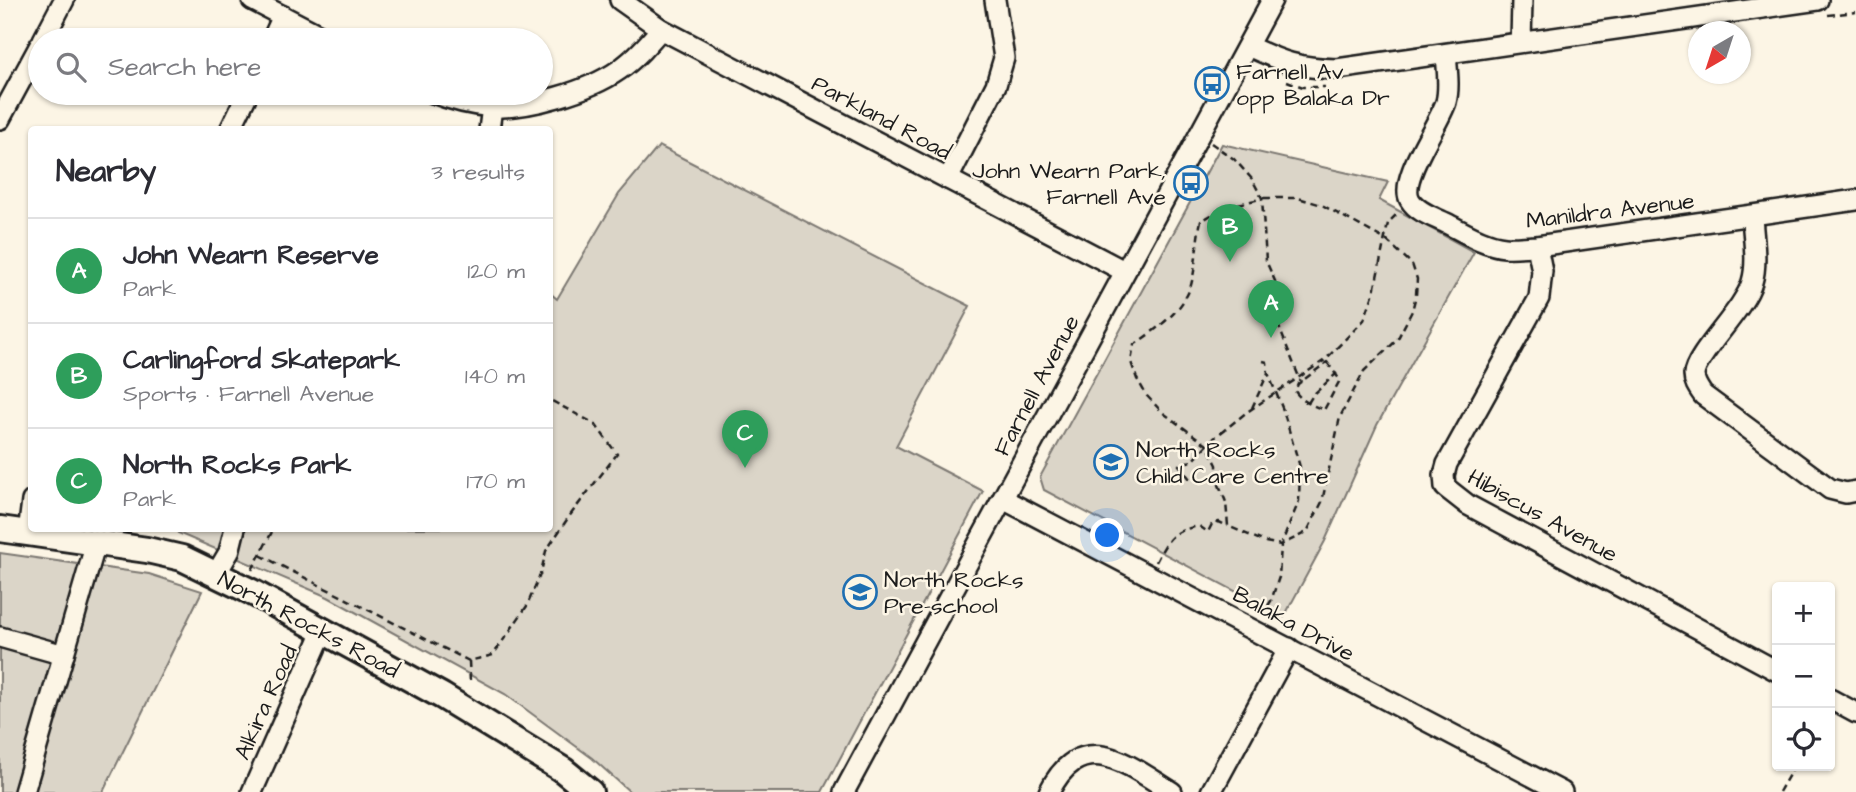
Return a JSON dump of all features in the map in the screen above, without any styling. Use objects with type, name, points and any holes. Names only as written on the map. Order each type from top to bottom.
[{"type":"main road","name":"North Rocks Road","points":[[0,529],[182,558],[459,706],[563,770],[590,792]]},
{"type":"street","points":[[49,28],[64,0]]},
{"type":"street","points":[[252,0],[306,28]]},
{"type":"street","name":"Parkland Road","points":[[620,0],[661,29],[1124,271]]},
{"type":"street","points":[[948,179],[996,85],[1004,58],[995,0]]},
{"type":"street","name":"Farnell Avenue","points":[[844,792],[1272,0]]},
{"type":"street","points":[[1521,42],[1522,0]]},
{"type":"street","points":[[1248,46],[1282,62],[1307,69],[1337,69],[1818,0]]},
{"type":"street","points":[[278,28],[283,16]]},
{"type":"street","points":[[553,97],[583,88],[617,71],[641,52],[661,29]]},
{"type":"street","points":[[1410,200],[1407,187],[1412,172],[1445,105],[1446,54]]},
{"type":"street","points":[[0,119],[28,66]]},
{"type":"street","points":[[232,126],[242,105]]},
{"type":"street","points":[[482,105],[507,105]]},
{"type":"street","points":[[490,126],[492,107]]},
{"type":"street","name":"Manildra Avenue","points":[[1410,200],[1421,211],[1482,241],[1506,247],[1537,246],[1856,200]]},
{"type":"street","points":[[1752,216],[1755,261],[1752,283],[1742,303],[1699,362],[1694,375],[1695,383],[1703,395],[1830,489],[1846,493],[1856,491]]},
{"type":"street","name":"Hibiscus Avenue","points":[[1537,246],[1542,271],[1539,298],[1447,464],[1445,487],[1468,505],[1772,668]]},
{"type":"street","name":"Balaka Drive","points":[[1003,499],[1562,792]]},
{"type":"street","points":[[27,533],[28,527]]},
{"type":"street","points":[[216,574],[229,552],[234,532]]},
{"type":"street","points":[[24,792],[96,543]]},
{"type":"street","name":"Alkira Road","points":[[252,792],[323,631]]},
{"type":"street","points":[[0,636],[64,655]]},
{"type":"street","points":[[1211,792],[1289,648]]},
{"type":"street","points":[[1835,702],[1856,713]]},
{"type":"street","points":[[1049,792],[1065,766],[1084,756],[1096,754],[1123,761],[1172,792]]},
{"type":"path","points":[[1199,136],[1234,159],[1252,179],[1262,198],[1266,261],[1275,281],[1279,327],[1300,380],[1295,391],[1299,398],[1324,410],[1340,380],[1337,373],[1324,362]]},
{"type":"path","points":[[1156,562],[1167,540],[1182,529],[1199,526],[1208,532],[1212,524],[1219,522],[1228,526],[1265,542],[1282,545],[1307,531],[1322,502],[1340,417],[1364,371],[1397,340],[1412,311],[1417,279],[1412,264],[1386,240],[1322,205],[1298,198],[1262,198],[1225,208],[1201,221],[1192,285],[1180,307],[1134,345],[1131,362],[1147,396],[1162,412],[1208,445],[1217,466],[1217,480],[1226,502],[1228,526]]},
{"type":"path","points":[[1300,380],[1324,362],[1364,320],[1386,240],[1388,223],[1410,200]]},
{"type":"path","points":[[1263,361],[1267,362],[1268,373],[1300,467],[1299,501],[1282,545],[1279,577],[1271,601],[1264,611]]},
{"type":"path","points":[[1190,479],[1179,465],[1193,461],[1250,410],[1324,362]]},
{"type":"path","points":[[1250,410],[1268,373]]},
{"type":"path","points":[[1308,403],[1319,387],[1337,373]]},
{"type":"path","points":[[1306,378],[1312,383]]},
{"type":"path","points":[[260,555],[469,662],[494,655],[527,606],[541,572],[546,551],[617,454],[595,425],[553,402]]},
{"type":"path","points":[[251,570],[272,532]]},
{"type":"path","points":[[469,662],[470,682]]},
{"type":"path","points":[[1779,792],[1791,771]]},
{"type":"shaded area","points":[[1222,144],[1388,182],[1379,200],[1474,252],[1377,425],[1325,541],[1284,617],[1044,490],[1040,477]]},
{"type":"shaded area","points":[[659,146],[970,306],[896,446],[983,491],[822,792],[630,792],[592,758],[505,694],[328,597],[178,533],[553,532],[553,296],[557,299],[619,194]]},
{"type":"shaded area","points":[[0,553],[149,574],[202,591],[103,792],[0,792]]},
{"type":"place","name":"Farnell Av opp Balaka Dr","points":[[1212,84]]},
{"type":"place","name":"John Wearn Park, Farnell Ave","points":[[1191,183]]},
{"type":"place","name":"Carlingford Skatepark","points":[[1230,262]]},
{"type":"place","name":"John Wearn Reserve","points":[[1271,338]]},
{"type":"place","name":"North Rocks Child Care Centre","points":[[1111,462]]},
{"type":"place","name":"North Rocks Park","points":[[745,468]]},
{"type":"place","name":"North Rocks Pre-school","points":[[860,592]]}]
